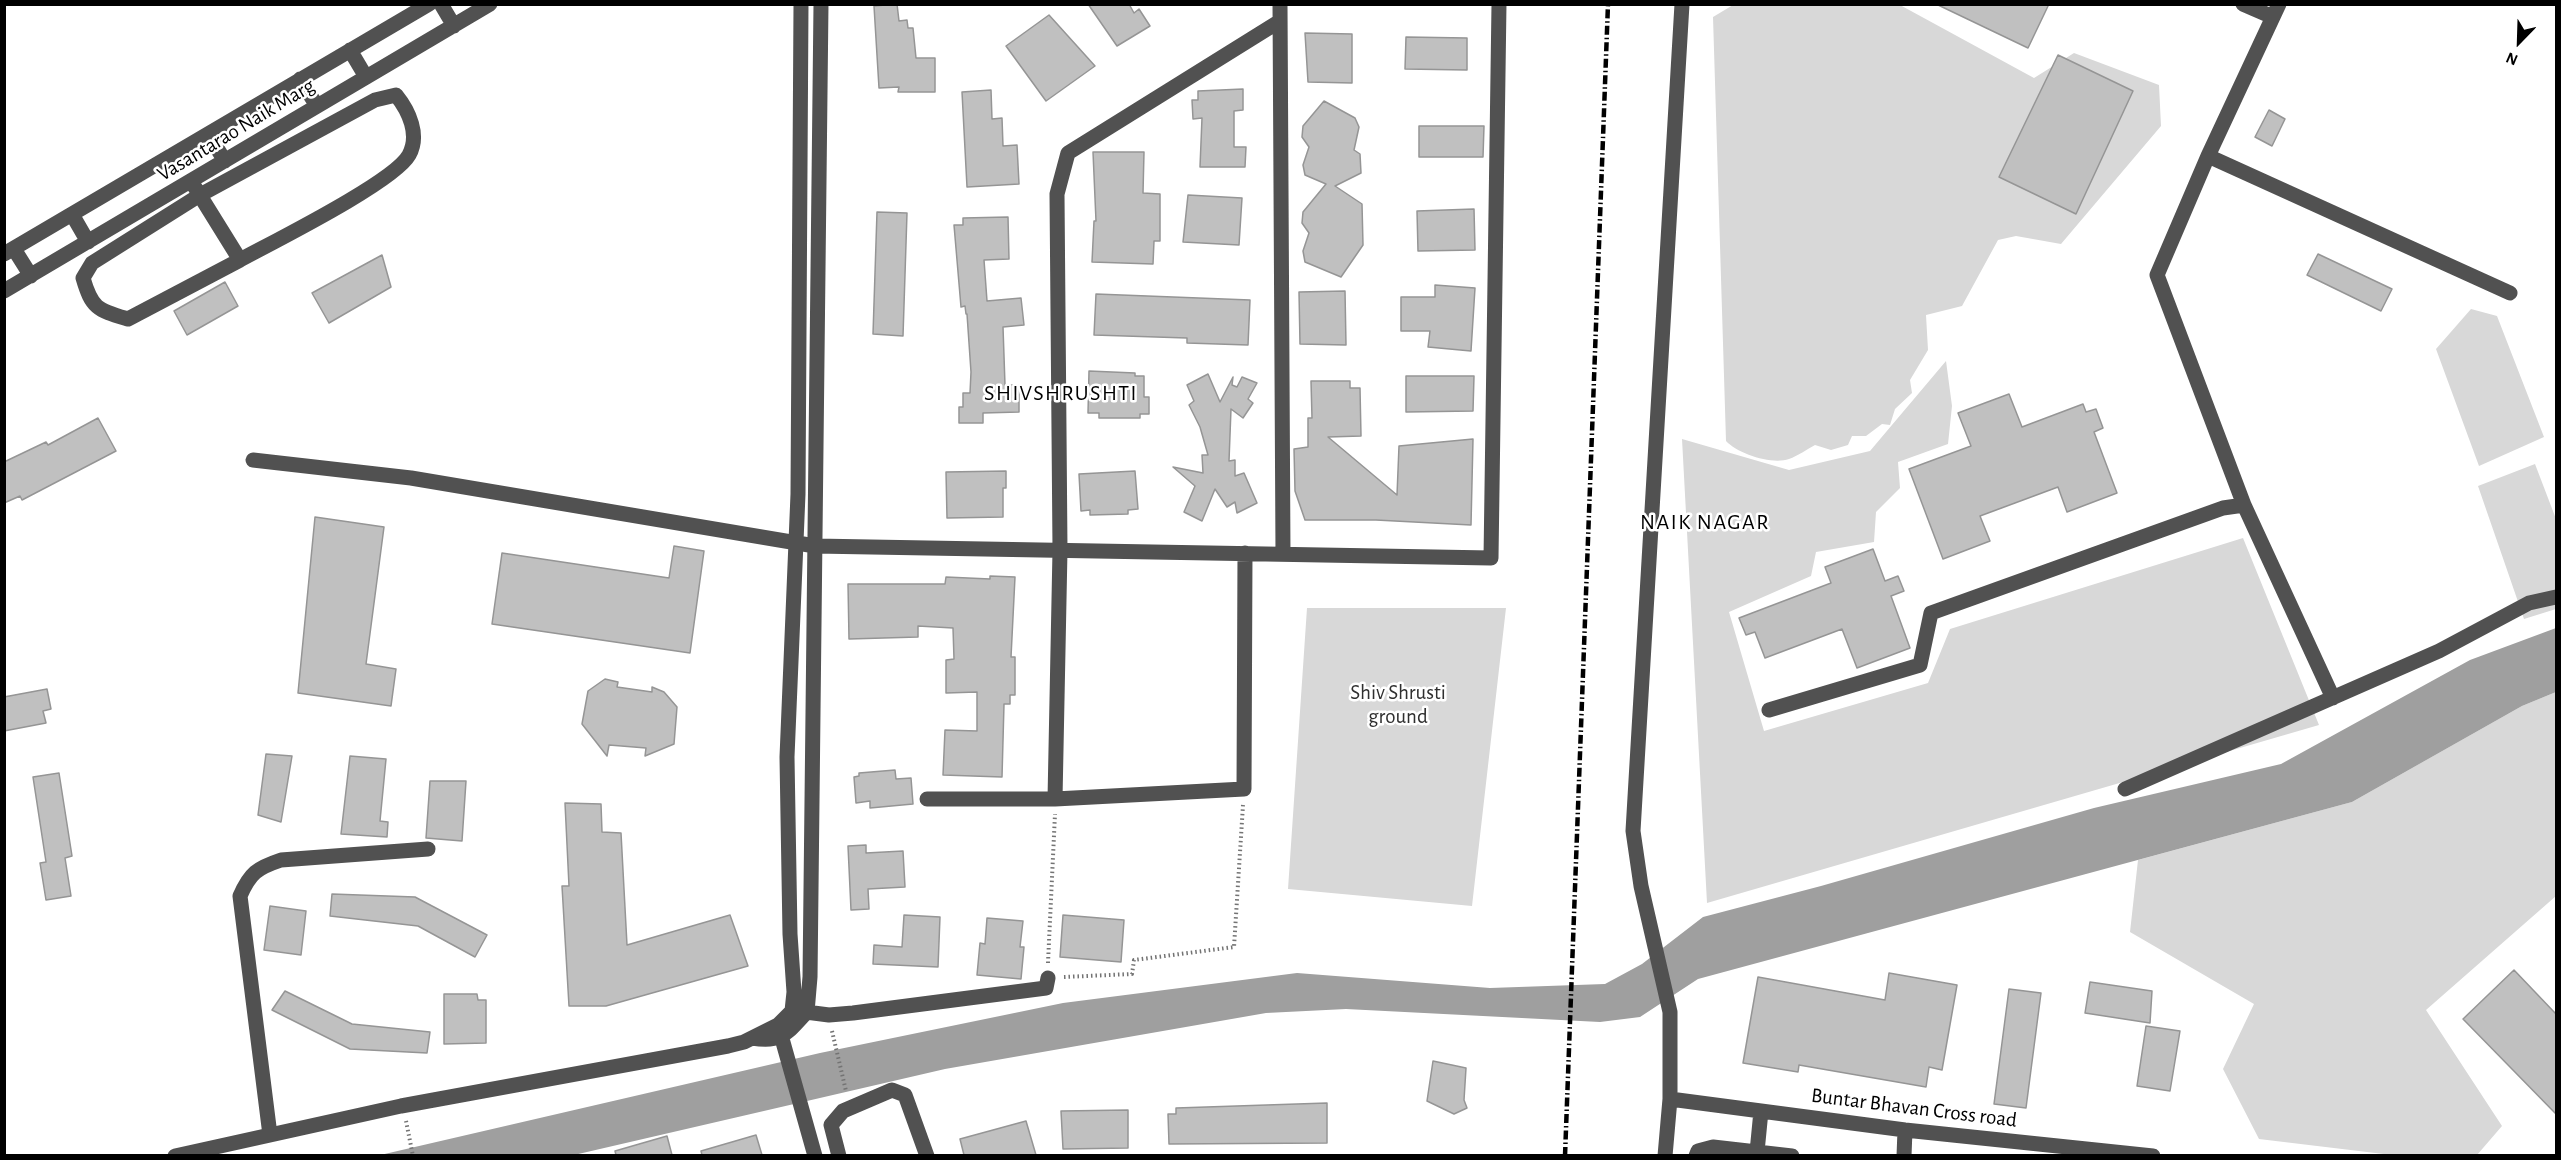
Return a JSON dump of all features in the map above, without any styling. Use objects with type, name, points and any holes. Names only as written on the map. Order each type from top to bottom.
[{"type":"street","name":"Vasantarao Naik Marg","points":[[9,252],[429,4]]},
{"type":"street","points":[[441,4],[453,26]]},
{"type":"street","name":"Vasantarao Naik Marg","points":[[4,291],[490,4]]},
{"type":"street","points":[[175,1155],[401,1106],[728,1046],[753,1038],[769,1040],[799,1011],[810,977],[809,875],[821,4]]},
{"type":"street","points":[[1280,4],[1283,554]]},
{"type":"street","points":[[253,460],[411,478],[815,546],[1491,558],[1499,4]]},
{"type":"street","points":[[1665,1155],[1670,1100],[1670,1012],[1641,886],[1633,831],[1682,4]]},
{"type":"street","points":[[2243,4],[2276,11],[2208,156],[2157,275],[2244,505],[2333,698]]},
{"type":"street","points":[[799,1011],[794,992],[790,934],[787,757],[796,543],[801,211],[800,5]]},
{"type":"street","points":[[1055,800],[1060,550],[1057,194],[1068,153],[1280,21]]},
{"type":"street","points":[[350,50],[366,77]]},
{"type":"street","points":[[300,79],[317,106]]},
{"type":"street","points":[[396,95],[404,105],[414,127],[410,154],[394,170],[362,192],[240,260],[128,319],[103,312],[88,298],[83,278],[92,263],[200,195],[375,100],[396,95]]},
{"type":"street","points":[[208,134],[225,161]]},
{"type":"street","points":[[2208,156],[2510,293]]},
{"type":"street","points":[[191,181],[240,260]]},
{"type":"street","points":[[73,216],[88,242]]},
{"type":"street","points":[[9,252],[31,276]]},
{"type":"street","points":[[1769,710],[1920,665],[1931,613],[2223,508],[2244,505]]},
{"type":"street","points":[[927,799],[1055,800],[1244,789],[1245,553]]},
{"type":"street","points":[[2125,789],[2439,651],[2529,603],[2556,597]]},
{"type":"street","points":[[270,1135],[240,896],[249,877],[264,865],[281,860],[428,849]]},
{"type":"street","points":[[799,1011],[829,1015],[853,1013],[1046,988],[1048,978]]},
{"type":"street","points":[[780,1031],[815,1155]]},
{"type":"street","points":[[839,1155],[831,1125],[843,1111],[892,1090],[905,1095],[909,1102],[927,1155]]},
{"type":"street","name":"Buntar Bhavan Cross road","points":[[1670,1100],[1905,1130],[2153,1155]]},
{"type":"street","points":[[1757,1152],[1761,1111]]},
{"type":"street","points":[[1904,1155],[1905,1130]]},
{"type":"street","points":[[810,1140],[832,1135]]},
{"type":"street","points":[[1695,1155],[1706,1148],[1792,1155]]},
{"type":"path","points":[[1055,800],[1048,978],[1132,974],[1134,960],[1234,947],[1244,789]]},
{"type":"path","points":[[834,1040],[847,1095]]},
{"type":"path","points":[[406,1123],[413,1155]]},
{"type":"green space","points":[[1733,5],[1900,5],[2034,78],[2074,53],[2159,85],[2161,126],[2061,244],[2016,236],[1998,240],[1962,306],[1926,315],[1928,350],[1910,380],[1912,393],[1895,409],[1890,425],[1882,424],[1866,436],[1852,436],[1848,445],[1831,450],[1815,445],[1792,458],[1774,461],[1747,454],[1726,441],[1713,17]]},
{"type":"green space","points":[[2471,309],[2497,316],[2544,437],[2479,466],[2436,349]]},
{"type":"green space","points":[[1946,361],[1952,406],[1948,444],[1898,462],[1900,488],[1876,512],[1874,542],[1816,552],[1811,576],[1729,612],[1764,731],[1928,683],[1950,629],[2243,538],[2319,725],[1707,903],[1682,439],[1789,470],[1870,451]]},
{"type":"green space","points":[[2535,464],[2556,519],[2556,609],[2524,619],[2478,486]]},
{"type":"green space","name":"Shiv Shrusti ground","points":[[1307,608],[1506,608],[1472,906],[1288,889]]},
{"type":"green space","points":[[2556,692],[2556,896],[2426,1010],[2502,1126],[2477,1155],[2392,1155],[2259,1139],[2223,1069],[2254,1004],[2130,932],[2138,860],[2352,802],[2522,706]]},
{"type":"shaded area","points":[[2556,628],[2556,692],[2522,706],[2352,802],[1698,979],[1640,1017],[1600,1022],[1346,1009],[1266,1013],[945,1069],[574,1155],[376,1156],[820,1053],[1063,1003],[1297,973],[1490,988],[1605,984],[1642,964],[1703,917],[1821,886],[2094,808],[2281,764],[2470,660]]},
{"type":"building","points":[[897,4],[899,21],[907,20],[908,28],[913,28],[916,58],[935,58],[935,92],[898,92],[899,87],[879,88],[874,6]]},
{"type":"building","points":[[1088,4],[1129,4],[1134,13],[1139,9],[1150,26],[1117,46]]},
{"type":"building","points":[[1936,4],[2049,4],[2028,48]]},
{"type":"building","points":[[1049,15],[1095,66],[1046,101],[1006,46]]},
{"type":"building","points":[[1305,33],[1352,34],[1352,83],[1308,82]]},
{"type":"building","points":[[1406,37],[1467,38],[1467,70],[1405,69]]},
{"type":"building","points":[[2058,55],[2133,91],[2076,214],[1999,177]]},
{"type":"building","points":[[1243,89],[1243,110],[1234,111],[1234,147],[1246,147],[1245,167],[1200,167],[1202,118],[1193,119],[1192,100],[1198,100],[1198,91]]},
{"type":"building","points":[[991,90],[992,119],[1002,118],[1003,146],[1017,145],[1019,184],[967,187],[962,92]]},
{"type":"building","points":[[1324,101],[1355,118],[1359,127],[1354,150],[1360,154],[1361,173],[1335,186],[1362,204],[1363,245],[1341,277],[1305,262],[1303,251],[1309,233],[1302,223],[1303,212],[1326,184],[1305,175],[1303,165],[1309,147],[1302,137],[1303,126]]},
{"type":"building","points":[[2269,110],[2285,119],[2272,146],[2255,137]]},
{"type":"building","points":[[1419,126],[1484,126],[1483,157],[1419,157]]},
{"type":"building","points":[[1093,152],[1144,152],[1143,193],[1160,194],[1160,241],[1154,241],[1153,264],[1092,262],[1094,221],[1096,221]]},
{"type":"building","points":[[1188,195],[1242,198],[1239,245],[1183,242]]},
{"type":"building","points":[[1474,209],[1475,250],[1418,251],[1417,211]]},
{"type":"building","points":[[877,212],[907,213],[903,336],[873,334]]},
{"type":"building","points":[[1008,217],[1009,259],[984,260],[987,301],[1021,298],[1024,325],[1003,327],[1005,385],[1019,385],[1019,412],[983,413],[983,423],[959,423],[959,407],[963,407],[963,393],[970,393],[971,372],[967,314],[965,306],[961,307],[954,225],[963,225],[963,218]]},
{"type":"building","points":[[2318,254],[2392,289],[2381,311],[2307,275]]},
{"type":"building","points":[[382,255],[391,287],[329,323],[312,293]]},
{"type":"building","points":[[225,282],[238,306],[187,335],[174,311]]},
{"type":"building","points":[[1435,285],[1475,288],[1471,351],[1428,347],[1430,331],[1401,331],[1401,297],[1435,297]]},
{"type":"building","points":[[1345,291],[1346,345],[1300,344],[1299,292]]},
{"type":"building","points":[[1096,294],[1250,300],[1248,345],[1187,343],[1187,338],[1094,335]]},
{"type":"building","points":[[1089,371],[1135,373],[1135,376],[1144,376],[1144,397],[1149,397],[1149,414],[1140,414],[1140,418],[1099,418],[1099,413],[1088,413]]},
{"type":"building","points":[[1208,374],[1220,402],[1233,377],[1232,385],[1237,387],[1242,377],[1257,383],[1248,399],[1253,403],[1243,418],[1231,409],[1229,461],[1235,460],[1235,476],[1244,473],[1257,503],[1237,513],[1235,502],[1227,507],[1215,489],[1202,521],[1184,512],[1195,486],[1173,467],[1203,473],[1202,455],[1208,455],[1200,427],[1189,405],[1194,401],[1187,385]]},
{"type":"building","points":[[1406,376],[1474,376],[1473,411],[1406,412]]},
{"type":"building","points":[[1311,381],[1350,381],[1350,388],[1360,388],[1361,436],[1328,437],[1397,495],[1399,446],[1473,439],[1471,525],[1376,520],[1305,520],[1295,491],[1294,449],[1308,447],[1308,418],[1312,418]]},
{"type":"building","points":[[2009,394],[2022,427],[2083,404],[2086,412],[2096,409],[2103,428],[2094,432],[2117,493],[2067,512],[2058,487],[1980,516],[1990,541],[1943,559],[1909,469],[1971,446],[1958,413]]},
{"type":"building","points":[[98,418],[116,451],[22,500],[20,496],[4,503],[4,462],[46,442],[48,445]]},
{"type":"building","points":[[1006,471],[1006,488],[1003,488],[1003,517],[947,518],[946,472]]},
{"type":"building","points":[[1135,471],[1138,509],[1128,510],[1128,514],[1090,515],[1090,510],[1081,511],[1079,474]]},
{"type":"building","points":[[315,517],[384,527],[366,664],[396,669],[391,706],[298,693]]},
{"type":"building","points":[[674,546],[704,551],[690,653],[492,624],[502,553],[669,578]]},
{"type":"building","points":[[1873,549],[1885,581],[1898,576],[1904,591],[1891,596],[1910,648],[1857,668],[1842,629],[1765,658],[1755,632],[1746,635],[1739,618],[1831,583],[1825,567]]},
{"type":"building","points":[[990,576],[1015,577],[1011,657],[1015,657],[1015,695],[1010,695],[1010,704],[1004,704],[1002,777],[943,775],[945,730],[977,731],[977,692],[946,693],[946,660],[954,659],[953,628],[918,626],[918,637],[849,639],[848,584],[945,584],[946,577],[990,579]]},
{"type":"building","points":[[605,679],[618,682],[617,687],[652,692],[652,687],[664,692],[677,707],[674,744],[645,756],[646,748],[609,745],[607,756],[582,724],[588,691]]},
{"type":"building","points":[[47,689],[51,709],[43,711],[46,723],[4,731],[4,697]]},
{"type":"building","points":[[266,754],[292,756],[281,822],[258,815]]},
{"type":"building","points":[[350,756],[386,759],[380,821],[388,822],[387,837],[341,834]]},
{"type":"building","points":[[895,770],[896,779],[911,778],[913,804],[870,808],[870,801],[856,803],[854,777],[859,776],[859,773]]},
{"type":"building","points":[[59,773],[72,856],[65,858],[71,896],[46,900],[40,863],[46,862],[33,777]]},
{"type":"building","points":[[430,781],[466,781],[462,841],[426,838]]},
{"type":"building","points":[[565,803],[601,804],[602,832],[621,833],[627,945],[730,915],[748,966],[606,1006],[569,1006],[562,886],[569,886]]},
{"type":"building","points":[[866,845],[866,853],[903,851],[905,887],[868,889],[869,909],[851,910],[848,846]]},
{"type":"building","points":[[332,894],[415,897],[487,935],[475,957],[418,926],[330,916]]},
{"type":"building","points":[[270,906],[306,911],[301,955],[264,950]]},
{"type":"building","points":[[904,915],[940,917],[938,967],[873,964],[874,945],[902,947]]},
{"type":"building","points":[[1063,915],[1124,920],[1121,962],[1060,957]]},
{"type":"building","points":[[987,918],[1023,921],[1020,947],[1024,947],[1021,979],[977,975],[980,943],[985,944]]},
{"type":"building","points":[[2514,970],[2556,1014],[2556,1114],[2463,1019]]},
{"type":"building","points":[[1889,973],[1957,985],[1942,1070],[1929,1067],[1926,1087],[1799,1065],[1798,1072],[1743,1063],[1758,977],[1885,1000]]},
{"type":"building","points":[[2090,982],[2152,991],[2150,1023],[2085,1013]]},
{"type":"building","points":[[2009,989],[2041,993],[2026,1108],[1994,1104]]},
{"type":"building","points":[[285,991],[352,1024],[430,1032],[427,1053],[350,1049],[272,1010]]},
{"type":"building","points":[[444,994],[477,994],[478,1000],[486,1000],[486,1043],[444,1044]]},
{"type":"building","points":[[2146,1026],[2180,1031],[2170,1091],[2137,1086]]},
{"type":"building","points":[[1433,1061],[1466,1068],[1464,1100],[1467,1108],[1454,1114],[1427,1101]]},
{"type":"building","points":[[1327,1103],[1327,1143],[1169,1144],[1168,1114],[1176,1114],[1176,1108]]},
{"type":"building","points":[[1128,1110],[1128,1148],[1063,1149],[1061,1111]]},
{"type":"building","points":[[1026,1121],[1036,1155],[964,1155],[960,1139]]},
{"type":"building","points":[[756,1135],[762,1155],[702,1155],[701,1151]]},
{"type":"building","points":[[667,1136],[672,1155],[616,1155],[615,1151]]},
{"type":"railway","points":[[1565,1156],[1608,4]]},
{"type":"district","name":"SHIVSHRUSHTI","points":[[1061,393]]},
{"type":"district","name":"NAIK NAGAR","points":[[1705,522]]}]
